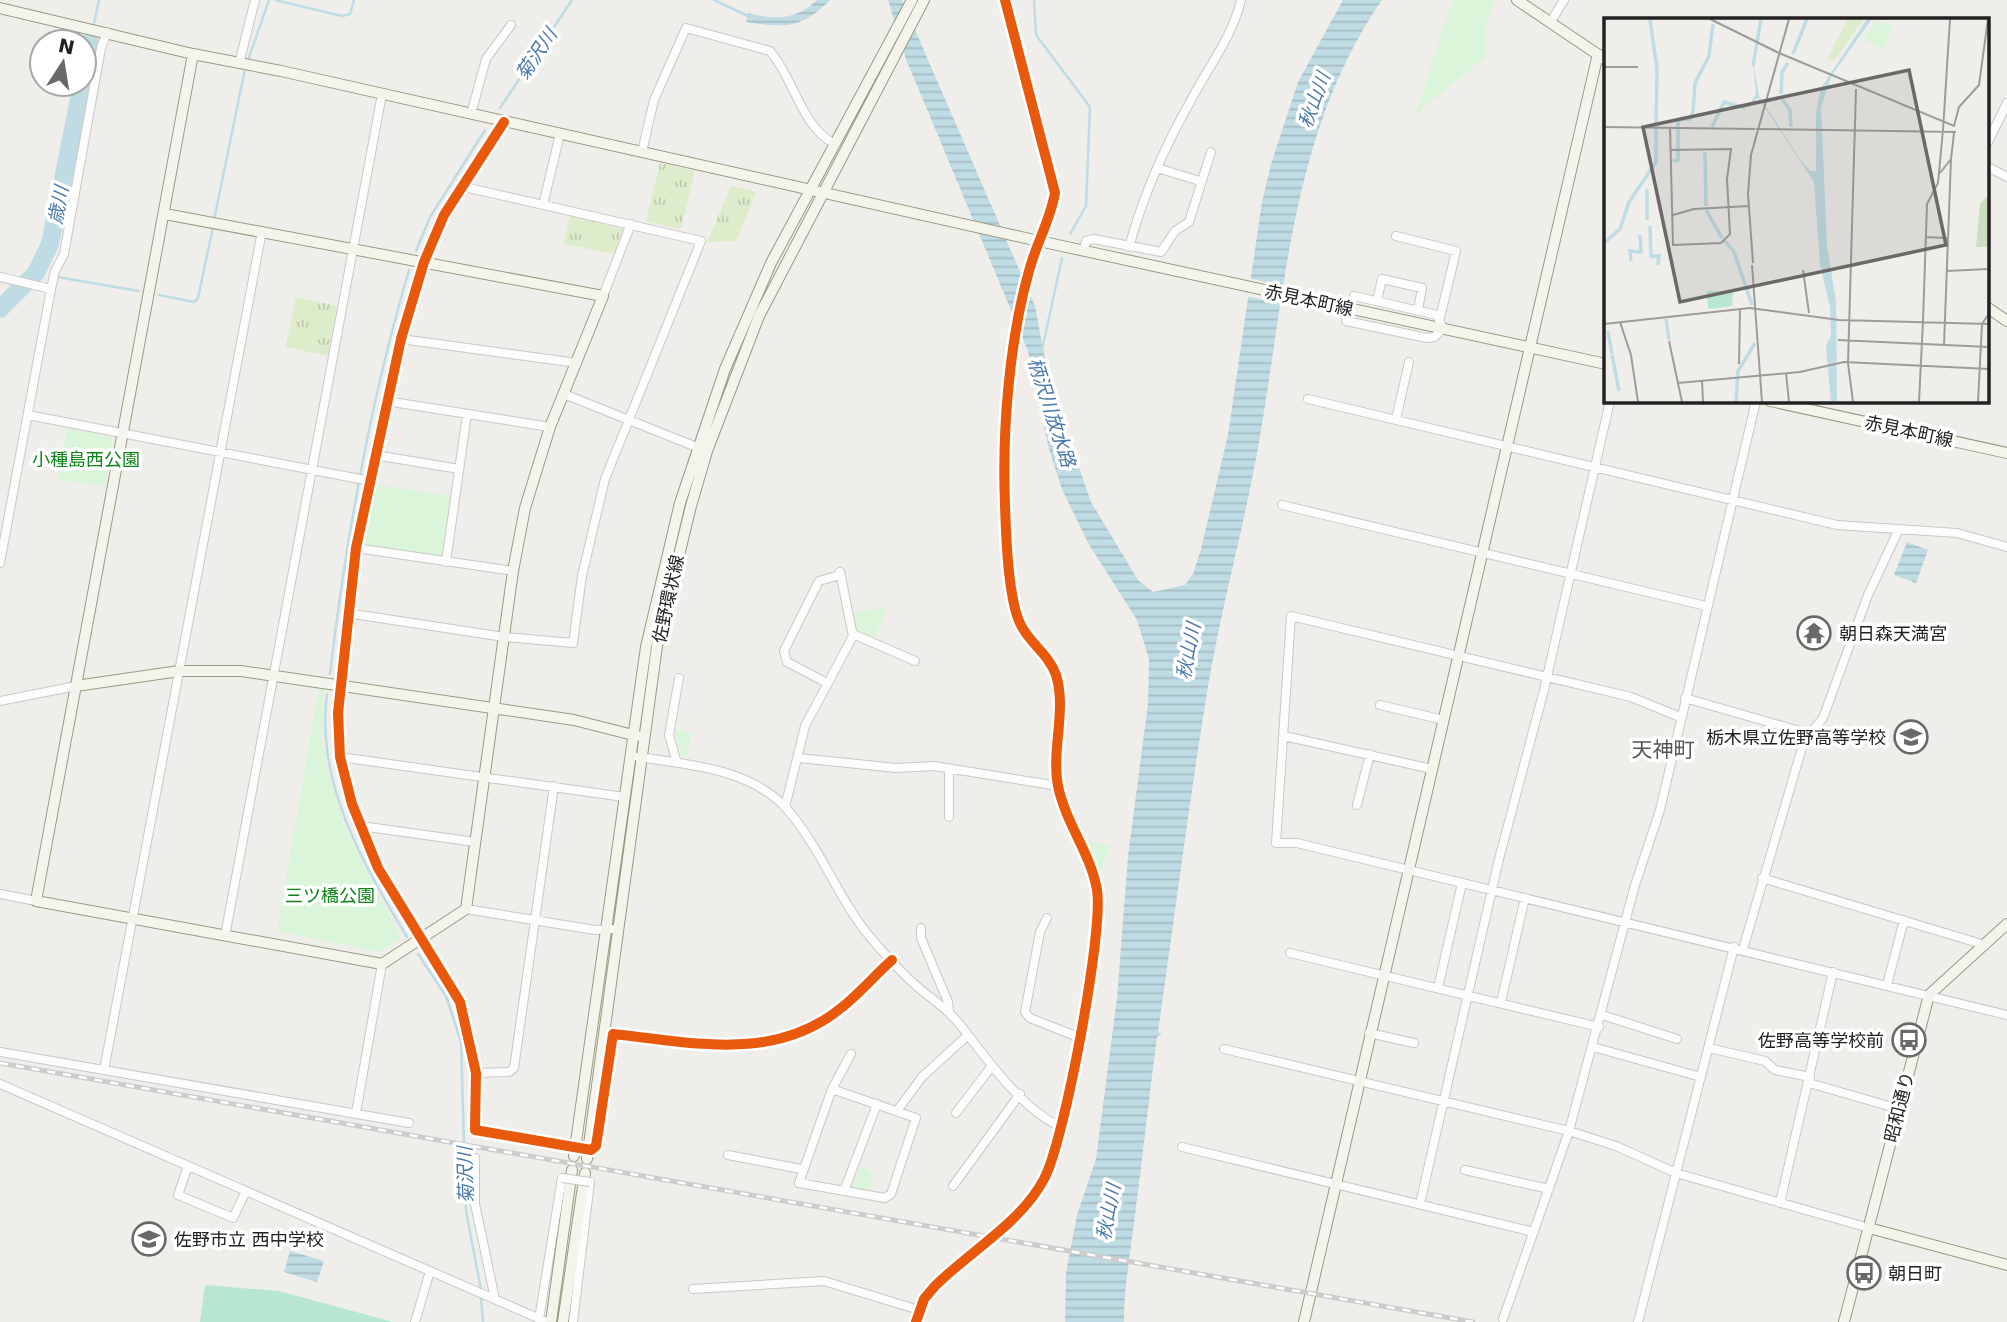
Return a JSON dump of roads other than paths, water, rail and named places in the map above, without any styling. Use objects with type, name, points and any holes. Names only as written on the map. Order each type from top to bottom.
[{"type":"street","points":[[239,64],[255,0]]},
{"type":"street","points":[[808,190],[891,37],[913,4],[924,0]]},
{"type":"street","points":[[916,1322],[919,1310],[935,1286],[1029,1201],[1047,1172],[1061,1126],[1099,904],[1094,875],[1067,820],[1058,786],[1056,765],[1059,700],[1056,675],[1048,658],[1022,627],[1014,609],[1005,503],[1010,368],[1028,272],[1050,218],[1055,193],[1005,0]]},
{"type":"street","points":[[1129,247],[1141,205],[1157,168],[1188,104],[1224,42],[1241,0]]},
{"type":"street","points":[[1304,1322],[1382,975],[1602,57],[1517,0]]},
{"type":"street","points":[[1550,23],[1564,0]]},
{"type":"street","points":[[98,29],[193,54],[822,193],[899,47],[913,4]]},
{"type":"street","points":[[0,8],[92,28]]},
{"type":"street","points":[[471,114],[486,58],[511,25]]},
{"type":"street","points":[[642,152],[654,100],[685,27],[771,51],[780,62],[816,132],[833,143]]},
{"type":"street","points":[[98,34],[101,48],[98,65]]},
{"type":"street","points":[[36,901],[193,54]]},
{"type":"street","points":[[225,936],[382,94]]},
{"type":"street","points":[[0,563],[51,289],[55,271],[64,254],[92,98]]},
{"type":"street","points":[[1990,138],[2007,103]]},
{"type":"street","points":[[504,122],[460,186],[444,215],[424,262],[401,339],[368,480],[356,548],[347,612],[337,733],[352,804],[378,869],[460,1002],[476,1073],[475,1130],[589,1154]]},
{"type":"street","points":[[543,205],[560,134]]},
{"type":"street","points":[[1084,250],[1086,241],[1091,239],[1161,252],[1175,231],[1189,222],[1211,152]]},
{"type":"street","points":[[1157,168],[1200,181]]},
{"type":"street","points":[[1990,168],[2007,177]]},
{"type":"street","points":[[347,612],[504,637],[573,643],[595,514],[627,420],[701,241],[460,186]]},
{"type":"street","name":"佐野環状線","points":[[597,1030],[638,736],[702,449],[748,314],[808,190]]},
{"type":"street","name":"赤見本町線","points":[[822,193],[1339,307],[1441,324],[1604,364]]},
{"type":"street","name":"佐野環状線","points":[[702,449],[759,316],[822,193]]},
{"type":"street","points":[[165,214],[603,296]]},
{"type":"street","points":[[466,909],[513,570],[525,508],[550,427],[631,224]]},
{"type":"street","points":[[104,1070],[262,231]]},
{"type":"street","points":[[1346,321],[1427,338],[1434,337],[1441,324],[1456,251],[1396,236]]},
{"type":"street","points":[[0,277],[51,289]]},
{"type":"street","points":[[1377,301],[1382,279],[1422,288],[1418,310]]},
{"type":"street","points":[[1354,296],[1418,310],[1441,324]]},
{"type":"street","points":[[1990,309],[2007,321]]},
{"type":"street","points":[[401,339],[577,363]]},
{"type":"street","points":[[1396,419],[1409,362]]},
{"type":"street","points":[[564,394],[702,449]]},
{"type":"street","points":[[1308,399],[1837,525],[1957,533],[2007,547]]},
{"type":"street","points":[[386,401],[550,427]]},
{"type":"street","points":[[1420,1204],[1492,890],[1610,402]]},
{"type":"street","points":[[1503,1319],[1569,1131],[1660,810],[1756,402]]},
{"type":"street","name":"赤見本町線","points":[[1775,402],[2007,453]]},
{"type":"street","points":[[446,562],[467,414]]},
{"type":"street","points":[[28,415],[368,480]]},
{"type":"street","points":[[375,455],[459,469]]},
{"type":"street","points":[[1282,505],[1706,606]]},
{"type":"street","points":[[1638,1322],[1709,1048],[1801,751],[1823,718],[1868,595],[1899,529]]},
{"type":"street","points":[[356,548],[513,570]]},
{"type":"street","points":[[785,807],[805,726],[853,634],[840,574],[818,581],[784,651],[787,662],[827,683]]},
{"type":"street","points":[[1680,717],[1632,697],[1459,659],[1291,616],[1276,843],[1297,843],[1408,869],[2007,1015]]},
{"type":"street","points":[[853,634],[915,661]]},
{"type":"street","points":[[0,701],[76,686],[179,671],[216,669],[494,707],[574,720],[638,736]]},
{"type":"street","points":[[677,763],[669,734],[679,678]]},
{"type":"street","points":[[1685,698],[1810,734]]},
{"type":"street","points":[[1380,705],[1444,720]]},
{"type":"street","points":[[1284,736],[1432,769]]},
{"type":"street","points":[[1357,804],[1370,754]]},
{"type":"street","points":[[340,757],[624,797]]},
{"type":"street","points":[[635,757],[677,763],[753,783],[785,807],[853,915],[892,960],[949,1012],[991,1067],[1045,1118],[1061,1126]]},
{"type":"street","name":"佐野環状線","points":[[612,929],[624,797],[635,757]]},
{"type":"street","points":[[799,758],[896,768],[949,768],[1058,786]]},
{"type":"street","points":[[949,768],[949,817]]},
{"type":"street","points":[[476,1073],[509,1072],[514,1068],[554,786]]},
{"type":"street","points":[[362,829],[475,842]]},
{"type":"street","points":[[1762,878],[1985,945]]},
{"type":"street","points":[[1437,988],[1462,883]]},
{"type":"street","points":[[0,894],[382,964],[466,909],[536,921],[612,929]]},
{"type":"street","points":[[1501,1002],[1525,898]]},
{"type":"street","points":[[1046,918],[1040,932],[1025,1012],[1030,1018],[1078,1037]]},
{"type":"street","points":[[1887,985],[1904,920]]},
{"type":"street","points":[[1929,995],[2007,924]]},
{"type":"street","points":[[920,928],[921,938],[948,1002],[949,1012]]},
{"type":"street","points":[[1290,953],[1599,1027]]},
{"type":"street","points":[[589,1154],[596,1146],[603,1113],[613,1034],[739,1047],[770,1043],[795,1034],[841,1009],[892,960]]},
{"type":"street","points":[[356,1113],[382,964]]},
{"type":"street","points":[[1780,1203],[1833,972]]},
{"type":"street","name":"昭和通り","points":[[1844,1322],[1929,995]]},
{"type":"street","points":[[1602,1015],[1676,1039]]},
{"type":"street","points":[[589,1154],[597,1030]]},
{"type":"street","points":[[571,1151],[597,1030]]},
{"type":"street","points":[[1369,1033],[1414,1043]]},
{"type":"street","points":[[897,1111],[922,1077],[968,1035]]},
{"type":"street","points":[[1593,1047],[1701,1077]]},
{"type":"street","points":[[1709,1048],[1765,1061],[1775,1070],[1899,1109]]},
{"type":"street","points":[[1224,1049],[1569,1131],[1616,1146],[1676,1173],[2007,1265]]},
{"type":"street","points":[[0,1052],[409,1123]]},
{"type":"street","points":[[832,1089],[916,1118],[918,1122],[891,1194],[885,1198],[799,1183],[801,1169],[832,1089],[850,1054]]},
{"type":"street","points":[[956,1113],[991,1067]]},
{"type":"street","points":[[0,1084],[546,1321]]},
{"type":"street","points":[[953,1185],[1020,1094]]},
{"type":"street","points":[[844,1191],[877,1104]]},
{"type":"street","points":[[1182,1147],[1534,1232]]},
{"type":"street","points":[[728,1155],[801,1169]]},
{"type":"street","points":[[475,1158],[475,1205],[492,1298]]},
{"type":"street","points":[[188,1166],[178,1195],[236,1217],[246,1191]]},
{"type":"street","points":[[546,1321],[554,1304],[572,1170]]},
{"type":"street","points":[[1465,1170],[1549,1189]]},
{"type":"street","points":[[546,1321],[562,1178],[587,1178]]},
{"type":"street","points":[[563,1322],[587,1178]]},
{"type":"street","points":[[573,1322],[590,1204],[587,1178]]},
{"type":"street","points":[[415,1322],[430,1271]]},
{"type":"street","points":[[693,1289],[824,1281],[919,1310]]},
{"type":"water","points":[[817,0],[830,0],[810,17],[792,24],[746,22],[748,13],[785,17],[802,11]]},
{"type":"water","points":[[888,0],[902,0],[1035,306],[1050,385],[1091,502],[1138,580],[1153,592],[1185,585],[1193,574],[1201,549],[1228,435],[1262,202],[1271,164],[1298,82],[1343,0],[1382,0],[1350,53],[1326,109],[1307,167],[1294,227],[1254,469],[1216,641],[1199,741],[1158,1032],[1162,1034],[1157,1037],[1154,1059],[1126,1281],[1124,1322],[1065,1322],[1066,1273],[1077,1215],[1096,1159],[1117,998],[1128,856],[1148,704],[1149,659],[1137,620],[1088,543],[1062,489],[1049,449],[1028,351],[906,59]]},
{"type":"water","points":[[1907,542],[1928,550],[1916,583],[1894,575]]},
{"type":"water","points":[[290,1251],[324,1261],[317,1282],[284,1272]]},
{"type":"waterway","name":"歳川","points":[[93,28],[99,0]]},
{"type":"waterway","points":[[247,63],[269,0]]},
{"type":"waterway","points":[[275,0],[342,16],[350,14],[354,0]]},
{"type":"waterway","name":"菊沢川","points":[[500,108],[572,0]]},
{"type":"waterway","name":"菊沢川","points":[[714,0],[748,16]]},
{"type":"waterway","points":[[1034,0],[1036,35],[1090,107],[1086,206],[1070,234]]},
{"type":"waterway","points":[[214,220],[245,69]]},
{"type":"waterway","name":"歳川","points":[[0,309],[36,273],[50,244],[79,98]]},
{"type":"waterway","name":"菊沢川","points":[[416,251],[430,217],[485,130]]},
{"type":"waterway","points":[[159,295],[194,302],[198,298],[213,227]]},
{"type":"waterway","name":"柄沢川放水路","points":[[1042,350],[1062,258]]},
{"type":"waterway","name":"菊沢川","points":[[330,674],[361,471],[382,370],[409,270]]},
{"type":"waterway","points":[[57,277],[139,291]]},
{"type":"waterway","name":"菊沢川","points":[[327,694],[325,727],[335,790],[359,851],[407,937]]},
{"type":"waterway","name":"菊沢川","points":[[418,954],[446,996],[461,1042],[466,1211],[480,1284],[483,1322]]},
{"type":"railway","points":[[0,1063],[1473,1322]]},
{"type":"place","name":"朝日森天満宮","points":[[1814,633]]},
{"type":"place","name":"栃木県立佐野高等学校","points":[[1911,737]]},
{"type":"place","name":"佐野高等学校前","points":[[1909,1040]]},
{"type":"place","name":"佐野市立 西中学校","points":[[149,1239]]},
{"type":"place","name":"朝日町","points":[[1864,1273]]},
{"type":"district","name":"天神町","points":[[1663,750]]},
{"type":"water label","name":"秋山川","points":[[1314,100]]},
{"type":"water label","name":"秋山川","points":[[1188,651]]},
{"type":"water label","name":"秋山川","points":[[1108,1212]]},
{"type":"park label","name":"小種島西公園","points":[[86,459]]},
{"type":"park label","name":"三ツ橋公園","points":[[330,895]]}]
